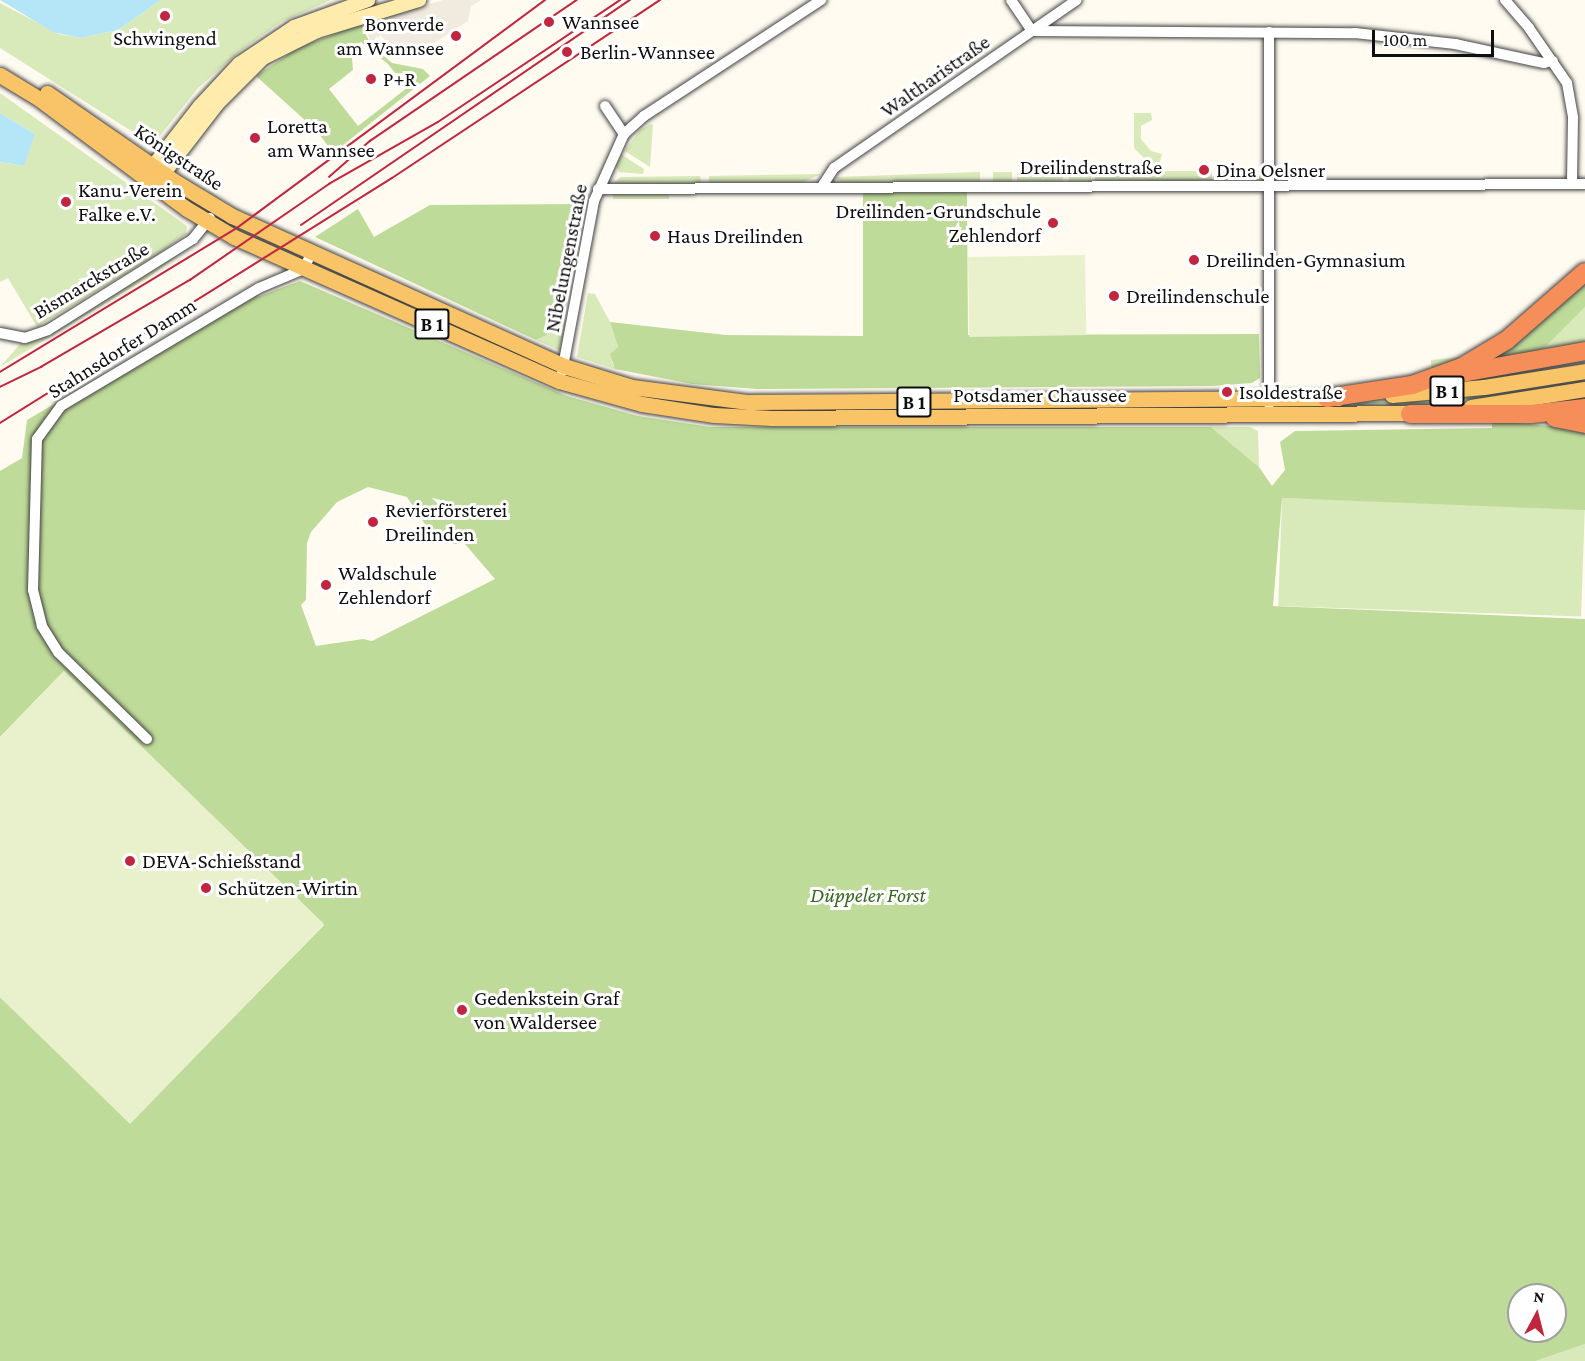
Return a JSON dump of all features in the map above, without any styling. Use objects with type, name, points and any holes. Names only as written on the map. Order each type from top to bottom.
[{"type":"highway","points":[[1436,377],[1507,340],[1585,272]]},
{"type":"highway","points":[[1327,398],[1585,351]]},
{"type":"highway","points":[[1410,414],[1532,414],[1585,408]]},
{"type":"highway","points":[[1532,414],[1585,424]]},
{"type":"main road","points":[[347,14],[368,0]]},
{"type":"main road","points":[[154,176],[219,84],[256,50],[294,27],[419,0]]},
{"type":"main road","name":"Königstraße","points":[[0,64],[154,176],[207,222],[304,269]]},
{"type":"main road","name":"Königstraße","points":[[0,75],[154,176],[311,253]]},
{"type":"main road","name":"Potsdamer Chaussee","points":[[311,253],[561,373]]},
{"type":"main road","name":"Potsdamer Chaussee","points":[[304,269],[561,373],[645,389],[748,402],[1269,407],[1410,414],[1585,389]]},
{"type":"main road","name":"Potsdamer Chaussee","points":[[1269,407],[1327,398],[1485,387],[1585,371]]},
{"type":"street","name":"Nibelungenstraße","points":[[561,373],[598,189],[624,134],[644,116],[821,0]]},
{"type":"street","points":[[1011,0],[1032,31],[1269,32],[1398,37],[1481,48],[1544,63],[1553,61]]},
{"type":"street","name":"Waltharistraße","points":[[821,188],[834,168],[1077,0]]},
{"type":"street","points":[[1505,0],[1553,61],[1567,83],[1572,102],[1572,184]]},
{"type":"street","points":[[1269,32],[1269,407]]},
{"type":"street","points":[[604,106],[624,134]]},
{"type":"street","name":"Dreilindenstraße","points":[[598,189],[1585,184]]},
{"type":"street","name":"Bismarckstraße","points":[[0,333],[25,338],[48,330],[193,239],[217,208]]},
{"type":"street","points":[[304,269],[311,253]]},
{"type":"street","name":"Stahnsdorfer Damm","points":[[147,739],[58,652],[42,626],[33,590],[37,439],[53,411],[259,288],[304,269]]},
{"type":"green space","points":[[161,0],[331,0],[281,22],[240,51],[198,88],[159,137],[152,140],[144,139],[0,48],[0,3],[59,34],[80,38],[118,30]]},
{"type":"green space","points":[[361,24],[371,45],[392,63],[423,69],[430,76],[333,153],[317,131],[256,76],[298,48]],"holes":[[[361,42],[388,64],[407,88],[358,126],[329,89],[353,70],[351,47]]]},
{"type":"green space","points":[[0,93],[187,226],[186,234],[158,254],[37,327],[8,278],[0,282],[0,162],[23,166],[35,134],[0,113]]},
{"type":"green space","points":[[1134,113],[1151,113],[1152,120],[1141,126],[1141,139],[1151,151],[1162,154],[1159,165],[1147,161],[1134,148]]},
{"type":"green space","points":[[650,124],[653,125],[650,167],[625,151],[639,131]]},
{"type":"green space","points":[[622,155],[644,169],[643,174],[619,172],[616,166]]},
{"type":"green space","points":[[1065,171],[1062,181],[1017,181],[1017,172]]},
{"type":"green space","points":[[1069,171],[1091,171],[1091,181],[1069,181]]},
{"type":"green space","points":[[1095,171],[1212,171],[1212,181],[1095,181]]},
{"type":"green space","points":[[1217,171],[1265,171],[1265,180],[1217,180]]},
{"type":"green space","points":[[980,172],[980,182],[840,183],[836,177]]},
{"type":"green space","points":[[993,172],[1012,172],[1012,182],[993,182]]},
{"type":"green space","points":[[821,174],[799,184],[709,184],[709,176]]},
{"type":"green space","points":[[700,176],[701,184],[613,184],[621,177]]},
{"type":"green space","points":[[967,192],[968,335],[1259,334],[1260,378],[1252,383],[1213,386],[757,389],[692,384],[615,369],[610,354],[618,347],[610,322],[726,335],[863,336],[863,193]]},
{"type":"green space","points":[[613,194],[669,194],[669,199],[613,199]]},
{"type":"green space","points":[[584,204],[562,320],[551,333],[536,340],[315,237],[358,209],[374,237],[430,205]]},
{"type":"green space","points":[[203,237],[149,277],[0,367],[20,344],[57,331]]},
{"type":"green space","points":[[1085,255],[1086,335],[969,337],[968,257]]},
{"type":"green space","points":[[318,260],[558,367],[554,376],[314,269]]},
{"type":"green space","name":"Düppeler Forst","points":[[267,278],[257,297],[300,281],[567,396],[638,416],[710,427],[1211,427],[1259,467],[1272,486],[1285,470],[1280,442],[1295,431],[1492,428],[1492,421],[1585,429],[1585,510],[1282,498],[1273,606],[1585,619],[1585,1344],[1536,1361],[0,1361],[0,997],[130,1123],[324,925],[64,671],[0,737],[0,471],[22,458],[27,420]],"holes":[[[368,487],[407,497],[438,544],[465,544],[495,579],[372,641],[363,639],[316,646],[301,605],[306,600],[307,543],[311,532],[337,502]]]},
{"type":"green space","points":[[1585,280],[1585,307],[1547,345],[1535,354],[1490,361]]},
{"type":"green space","points":[[588,293],[595,294],[610,322],[618,347],[612,362],[615,369],[577,357]]},
{"type":"green space","points":[[1585,307],[1585,344],[1535,354],[1575,313]]},
{"type":"green space","points":[[562,320],[568,321],[561,351],[536,340],[551,333]]},
{"type":"green space","points":[[1461,357],[1464,362],[1416,379],[1373,388],[1338,390],[1431,373],[1431,360]]},
{"type":"green space","points":[[1579,376],[1581,386],[1476,403],[1287,410],[1287,403],[1424,398]]},
{"type":"green space","points":[[1211,427],[1250,427],[1258,431],[1259,467]]},
{"type":"green space","points":[[1282,498],[1585,509],[1581,617],[1278,606]]},
{"type":"green space","name":"DEVA-Schießstand","points":[[64,671],[324,924],[130,1124],[0,997],[0,737]]},
{"type":"green space","points":[[1585,1344],[1585,1361],[1536,1361]]},
{"type":"shaded area","points":[[443,0],[481,0],[471,6],[468,21],[420,52],[398,52],[380,35],[371,45],[365,23]]},
{"type":"water","points":[[0,0],[161,0],[118,30],[80,38],[53,32]]},
{"type":"water","points":[[0,113],[35,134],[24,166],[0,162]]},
{"type":"tram line","points":[[0,372],[237,228],[545,0]]},
{"type":"tram line","points":[[329,177],[370,141],[577,0]]},
{"type":"tram line","points":[[0,387],[41,367],[190,280],[329,184],[438,122],[620,0]]},
{"type":"railway","points":[[301,225],[630,0]]},
{"type":"railway","points":[[0,423],[392,178],[660,0]]},
{"type":"place","name":"Schwingend","points":[[165,16]]},
{"type":"place","name":"Wannsee","points":[[549,22]]},
{"type":"place","name":"Bonverde am Wannsee","points":[[456,36]]},
{"type":"place","name":"Berlin-Wannsee","points":[[567,52]]},
{"type":"place","name":"P+R","points":[[371,79]]},
{"type":"place","name":"Loretta am Wannsee","points":[[255,138]]},
{"type":"place","name":"Dina Oelsner","points":[[1204,170]]},
{"type":"place","name":"Kanu-Verein Falke e.V.","points":[[66,202]]},
{"type":"place","name":"Dreilinden-Grundschule Zehlendorf","points":[[1053,223]]},
{"type":"place","name":"Haus Dreilinden","points":[[655,236]]},
{"type":"place","name":"Dreilinden-Gymnasium","points":[[1194,260]]},
{"type":"place","name":"Dreilindenschule","points":[[1114,296]]},
{"type":"place","name":"Isoldestraße","points":[[1227,392]]},
{"type":"place","name":"Revierförsterei Dreilinden","points":[[373,522]]},
{"type":"place","name":"Waldschule Zehlendorf","points":[[326,585]]},
{"type":"place","name":"DEVA-Schießstand","points":[[130,861]]},
{"type":"place","name":"Schützen-Wirtin","points":[[206,888]]},
{"type":"place","name":"Gedenkstein Graf von Waldersee","points":[[462,1010]]}]
